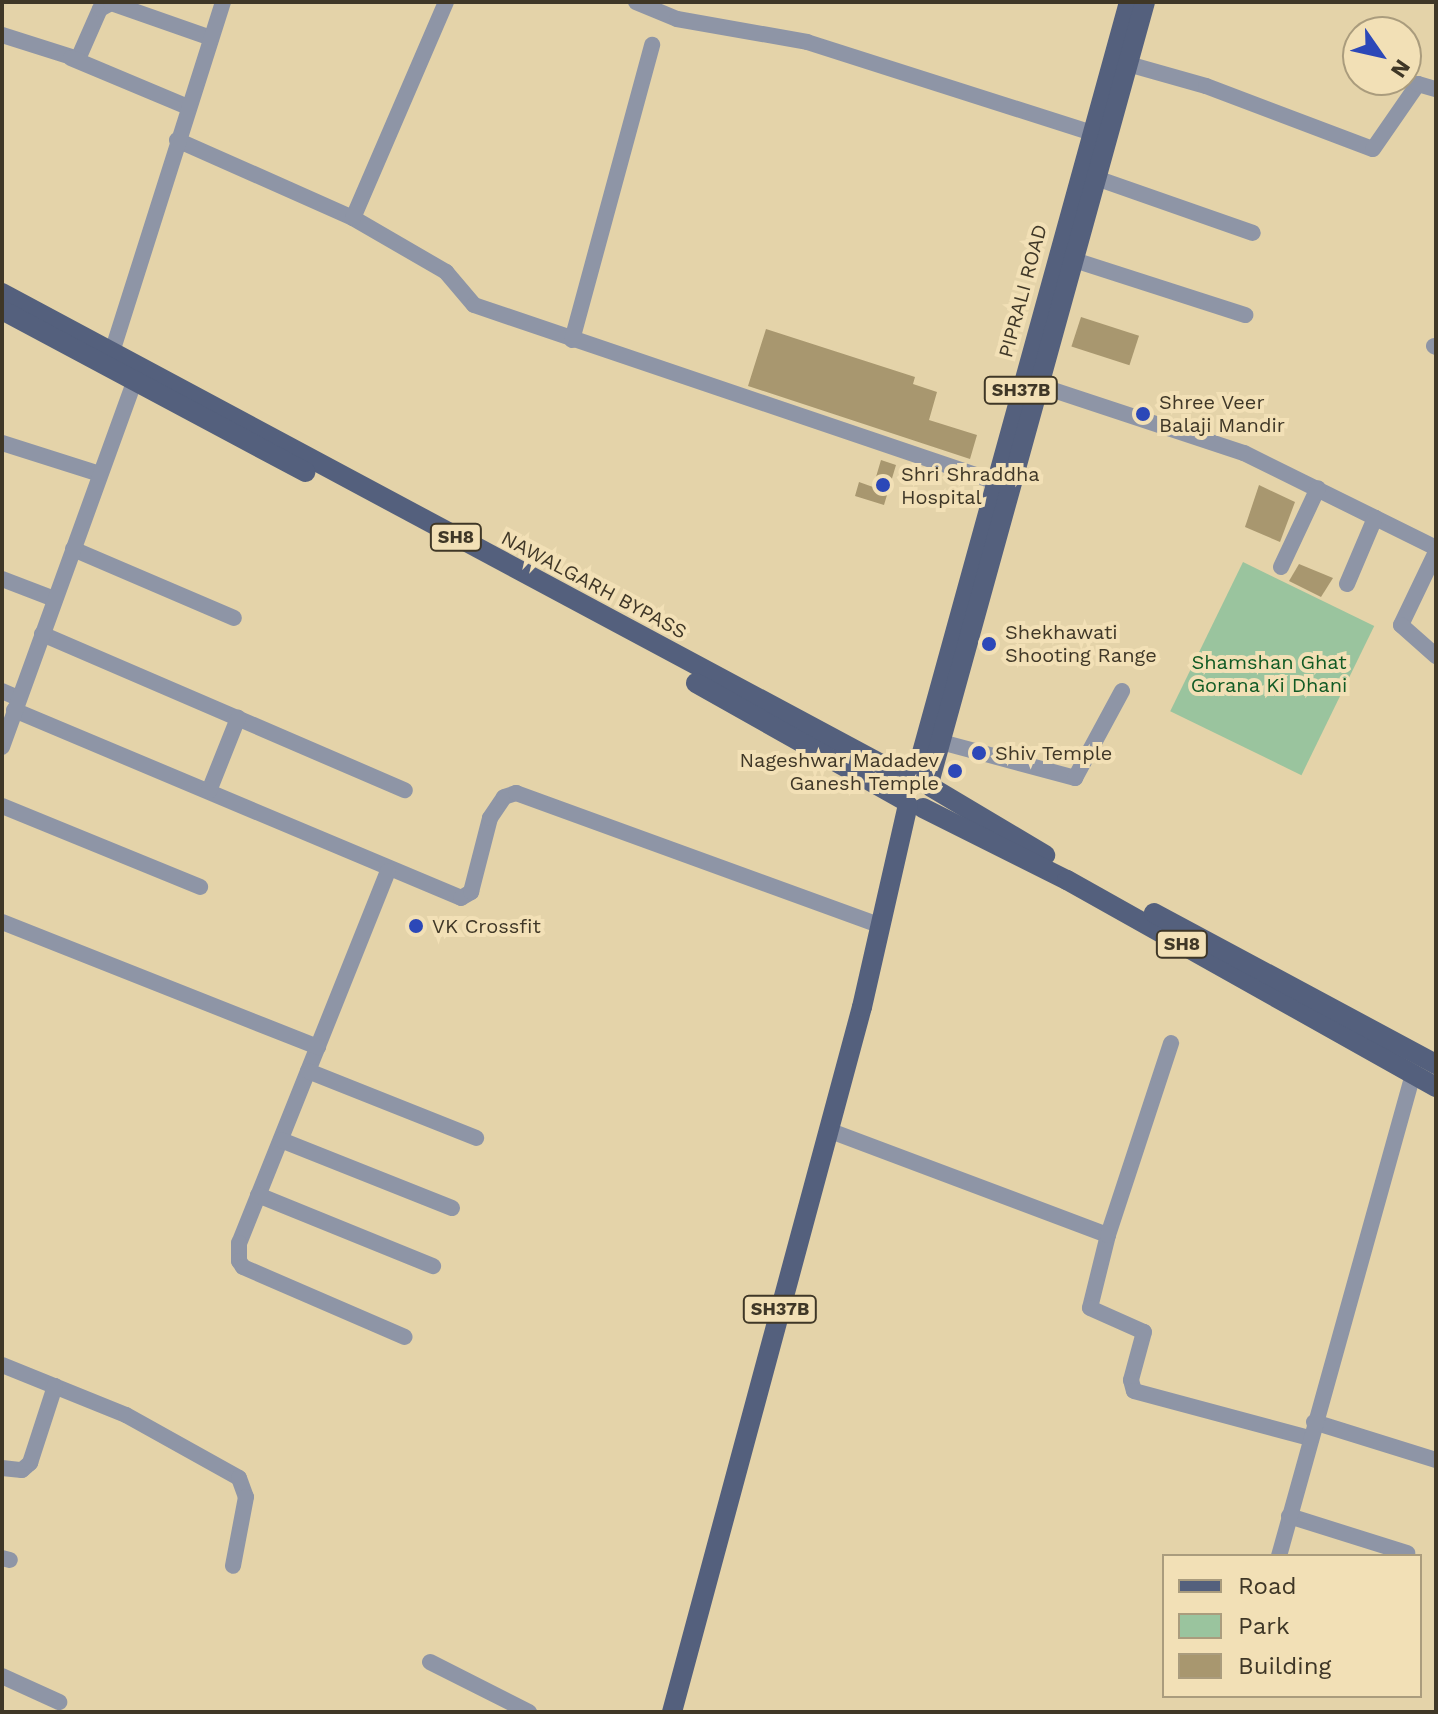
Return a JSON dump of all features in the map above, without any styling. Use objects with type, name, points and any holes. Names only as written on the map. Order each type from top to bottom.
[{"type":"main road","name":"PIPRALI ROAD","points":[[922,782],[996,482],[1129,2]]},
{"type":"main road","points":[[914,806],[903,789],[922,782],[941,742],[1145,2]]},
{"type":"main road","name":"NAWALGARH BYPASS","points":[[2,293],[798,731],[914,806]]},
{"type":"main road","name":"NAWALGARH BYPASS","points":[[2,310],[798,731],[922,782]]},
{"type":"main road","name":"SH8","points":[[922,782],[1069,875],[1436,1087]]},
{"type":"main road","name":"SH8","points":[[914,806],[1069,875],[1436,1064]]},
{"type":"main road","name":"SH37B","points":[[672,1712],[914,806]]},
{"type":"street","points":[[112,352],[223,2]]},
{"type":"street","points":[[353,218],[446,2]]},
{"type":"street","points":[[636,2],[677,19],[807,42],[1092,133]]},
{"type":"street","points":[[71,58],[81,58],[106,4],[211,38]]},
{"type":"street","points":[[2,35],[71,58],[188,107]]},
{"type":"street","points":[[572,340],[652,45]]},
{"type":"street","points":[[1128,64],[1206,86],[1373,149],[1418,84],[1436,89]]},
{"type":"street","points":[[177,140],[353,218],[446,272],[474,305],[996,482]]},
{"type":"street","points":[[1096,178],[1253,233]]},
{"type":"street","points":[[1074,260],[1245,315]]},
{"type":"street","points":[[2,747],[134,382]]},
{"type":"street","points":[[1038,385],[1244,453],[1436,550],[1401,625],[1436,656]]},
{"type":"street","points":[[2,443],[100,474]]},
{"type":"street","points":[[1281,567],[1318,488]]},
{"type":"street","points":[[1347,584],[1375,518]]},
{"type":"street","points":[[73,549],[234,618]]},
{"type":"street","points":[[2,579],[54,599]]},
{"type":"street","points":[[42,634],[405,790]]},
{"type":"street","points":[[2,691],[16,704],[388,871],[467,896],[490,818],[504,797],[516,793],[885,916]]},
{"type":"street","points":[[941,742],[1075,778],[1122,691]]},
{"type":"street","points":[[209,791],[238,718]]},
{"type":"street","points":[[2,806],[200,887]]},
{"type":"street","points":[[388,871],[239,1243],[243,1267],[405,1337]]},
{"type":"street","points":[[2,922],[318,1047]]},
{"type":"street","points":[[1171,1043],[1108,1235],[1090,1308],[1144,1332],[1131,1380],[1134,1391],[1436,1460]]},
{"type":"street","points":[[308,1071],[476,1138]]},
{"type":"street","points":[[1280,1554],[1413,1074]]},
{"type":"street","points":[[828,1130],[1108,1235]]},
{"type":"street","points":[[281,1140],[452,1208]]},
{"type":"street","points":[[258,1195],[433,1266]]},
{"type":"street","points":[[2,1365],[126,1415],[239,1478],[246,1497],[233,1566]]},
{"type":"street","points":[[2,1468],[22,1470],[30,1463],[55,1386]]},
{"type":"street","points":[[1289,1516],[1407,1553]]},
{"type":"street","points":[[430,1662],[529,1712]]},
{"type":"street","points":[[2,1676],[59,1702]]},
{"type":"green space","name":"Shamshan Ghat Gorana Ki Dhani","points":[[1243,562],[1374,626],[1301,775],[1170,711]]},
{"type":"building","points":[[1081,317],[1139,336],[1129,365],[1071,346]]},
{"type":"building","points":[[766,329],[915,377],[913,384],[937,392],[929,420],[977,435],[970,459],[748,386]]},
{"type":"building","points":[[881,460],[896,465],[884,505],[855,496],[859,482],[873,487]]},
{"type":"building","points":[[1259,485],[1295,502],[1280,542],[1245,527]]},
{"type":"building","points":[[1299,564],[1333,578],[1321,597],[1289,581]]},
{"type":"place","name":"Shree Veer Balaji Mandir","points":[[1143,414]]},
{"type":"place","name":"Shri Shraddha Hospital","points":[[883,485]]},
{"type":"place","name":"Shekhawati Shooting Range","points":[[989,644]]},
{"type":"place","name":"Shiv Temple","points":[[979,753]]},
{"type":"place","name":"Nageshwar Madadev Ganesh Temple","points":[[955,771]]},
{"type":"place","name":"VK Crossfit","points":[[416,926]]}]
